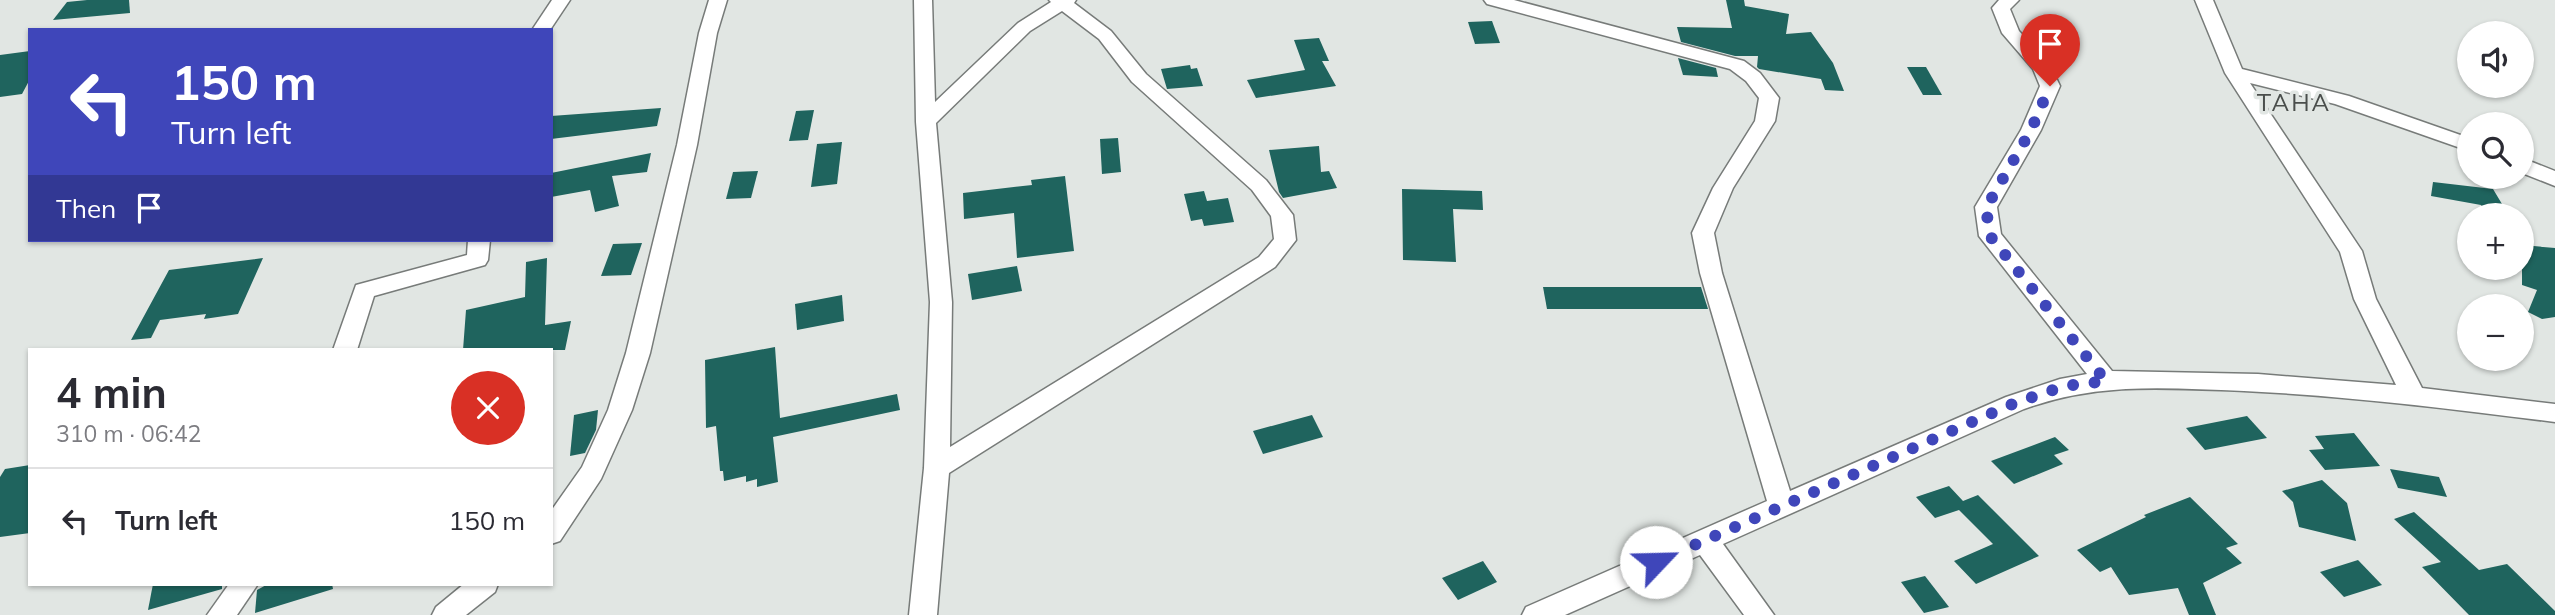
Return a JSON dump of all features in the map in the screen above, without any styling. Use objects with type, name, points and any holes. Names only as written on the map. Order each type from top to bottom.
[{"type":"street","points":[[542,28],[561,0]]},
{"type":"street","points":[[553,530],[592,472],[624,399],[641,340],[687,145],[718,0]]},
{"type":"street","points":[[923,0],[926,122],[941,302],[937,468],[923,615]]},
{"type":"street","points":[[1493,0],[1737,65],[1753,77],[1769,98],[1765,121],[1723,188],[1703,233],[1711,273],[1782,507]]},
{"type":"street","points":[[2010,0],[2001,8],[2011,33],[2042,67],[2050,86],[2031,130],[1986,208],[1990,236],[2106,381]]},
{"type":"street","points":[[2204,0],[2234,73],[2351,251],[2365,299],[2414,396]]},
{"type":"street","points":[[926,122],[1024,27],[1062,1],[1105,35],[1139,78],[1259,185],[1282,215],[1285,240],[1267,262],[937,468]]},
{"type":"street","points":[[2234,73],[2342,100],[2457,141]]},
{"type":"street","points":[[2534,170],[2554,178]]},
{"type":"street","points":[[346,348],[365,291],[477,260],[479,242]]},
{"type":"street","points":[[1536,615],[2015,403],[2065,386],[2106,381],[2159,380],[2277,383],[2555,413]]},
{"type":"street","points":[[1703,540],[1760,615]]},
{"type":"street","points":[[221,615],[243,586]]},
{"type":"street","points":[[446,615],[482,586]]},
{"type":"building","points":[[129,0],[130,13],[53,20],[67,2]]},
{"type":"building","points":[[1726,0],[1744,0],[1745,6],[1789,14],[1786,34],[1811,32],[1833,63],[1844,91],[1825,90],[1821,79],[1759,69],[1758,56],[1735,56],[1681,42],[1677,27],[1732,28]]},
{"type":"building","points":[[1492,21],[1500,43],[1475,44],[1468,22]]},
{"type":"building","points":[[1319,38],[1329,61],[1322,61],[1336,86],[1256,98],[1247,80],[1305,70],[1294,40]]},
{"type":"building","points":[[28,51],[28,83],[22,94],[0,97],[0,55]]},
{"type":"building","points":[[1678,58],[1716,68],[1718,77],[1683,75]]},
{"type":"building","points":[[1190,65],[1191,69],[1197,68],[1203,86],[1167,89],[1161,69]]},
{"type":"building","points":[[1907,67],[1926,67],[1942,95],[1923,95]]},
{"type":"building","points":[[661,108],[657,126],[553,139],[553,116]]},
{"type":"building","points":[[814,110],[808,140],[789,141],[796,111]]},
{"type":"building","points":[[1118,138],[1121,172],[1102,174],[1100,139]]},
{"type":"building","points":[[842,142],[837,184],[811,187],[817,144]]},
{"type":"building","points":[[1319,146],[1321,172],[1329,171],[1337,188],[1283,198],[1279,192],[1269,150]]},
{"type":"building","points":[[651,153],[647,172],[612,176],[619,206],[595,212],[590,190],[553,197],[553,173]]},
{"type":"building","points":[[758,171],[751,198],[726,199],[733,172]]},
{"type":"building","points":[[1065,176],[1074,251],[1017,258],[1014,213],[964,219],[963,193],[1032,185],[1031,180]]},
{"type":"building","points":[[2433,182],[2457,185],[2457,189],[2493,189],[2501,203],[2470,203],[2431,196]]},
{"type":"building","points":[[1402,189],[1482,191],[1483,210],[1453,209],[1456,262],[1403,260]]},
{"type":"building","points":[[1204,191],[1207,201],[1228,198],[1234,222],[1204,226],[1202,219],[1191,221],[1184,194]]},
{"type":"building","points":[[642,243],[631,275],[601,276],[613,244]]},
{"type":"building","points":[[2534,246],[2555,248],[2555,317],[2542,319],[2534,315],[2534,297],[2537,290],[2522,285],[2522,280],[2534,280]]},
{"type":"building","points":[[263,258],[238,314],[204,319],[206,314],[160,320],[151,338],[131,340],[169,270]]},
{"type":"building","points":[[547,258],[545,325],[571,321],[565,350],[463,348],[466,310],[525,297],[526,262]]},
{"type":"building","points":[[1017,266],[1022,291],[972,300],[968,274]]},
{"type":"building","points":[[1543,287],[1701,287],[1708,309],[1547,309]]},
{"type":"building","points":[[842,295],[844,321],[797,330],[795,304]]},
{"type":"building","points":[[775,347],[780,418],[897,394],[900,410],[773,437],[778,482],[757,487],[757,479],[746,482],[746,476],[724,481],[723,471],[720,471],[716,426],[706,428],[705,360]]},
{"type":"building","points":[[598,410],[596,430],[585,453],[570,456],[574,415]]},
{"type":"building","points":[[1312,415],[1323,437],[1263,454],[1253,431]]},
{"type":"building","points":[[2247,416],[2267,438],[2205,450],[2186,428]]},
{"type":"building","points":[[2354,433],[2380,466],[2325,470],[2309,450],[2324,449],[2315,436]]},
{"type":"building","points":[[2055,437],[2069,450],[2054,455],[2063,464],[2014,484],[1991,461]]},
{"type":"building","points":[[28,465],[28,533],[0,537],[0,477],[5,469]]},
{"type":"building","points":[[2390,469],[2439,477],[2447,497],[2398,488]]},
{"type":"building","points":[[2322,480],[2347,503],[2356,541],[2299,527],[2293,502],[2282,491]]},
{"type":"building","points":[[1949,486],[1963,501],[1978,495],[2039,556],[1976,584],[1954,561],[1993,544],[1959,510],[1935,518],[1916,497]]},
{"type":"building","points":[[2190,497],[2238,544],[2226,548],[2242,563],[2203,583],[2216,615],[2189,615],[2178,588],[2129,595],[2111,567],[2100,572],[2077,550],[2146,517],[2144,515]]},
{"type":"building","points":[[2414,512],[2479,570],[2507,564],[2555,611],[2555,615],[2469,615],[2422,567],[2441,562],[2394,519]]},
{"type":"building","points":[[2358,560],[2382,585],[2344,597],[2320,572]]},
{"type":"building","points":[[1483,561],[1497,582],[1458,600],[1442,578]]},
{"type":"building","points":[[1925,576],[1949,607],[1924,613],[1901,582]]},
{"type":"building","points":[[153,586],[222,586],[222,589],[148,610]]},
{"type":"building","points":[[264,586],[332,586],[333,589],[255,613],[257,590]]},
{"type":"district","name":"TAHA","points":[[2294,103]]},
{"type":"route","points":[[1656,562],[2015,403],[2065,386],[2106,381],[1990,236],[1986,208],[2031,130],[2050,86]]}]
